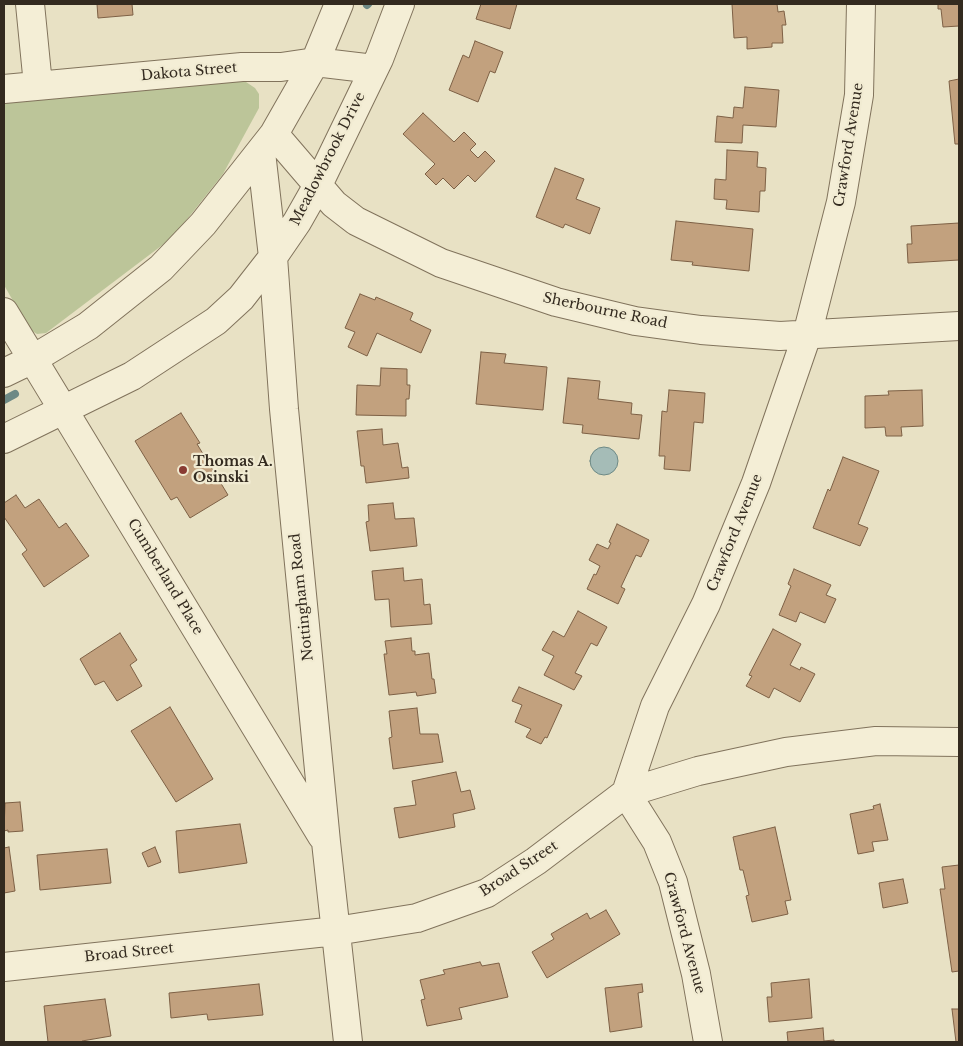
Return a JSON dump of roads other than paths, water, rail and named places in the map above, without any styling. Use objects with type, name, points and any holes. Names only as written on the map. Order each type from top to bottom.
[{"type":"street","points":[[30,4],[38,85]]},
{"type":"street","points":[[4,373],[88,326],[161,268],[203,224],[267,143],[315,62],[339,4]]},
{"type":"street","name":"Meadowbrook Drive","points":[[4,439],[132,376],[216,321],[241,298],[297,222],[318,185],[374,70],[400,4]]},
{"type":"street","name":"Crawford Avenue","points":[[708,1042],[696,974],[673,882],[657,842],[626,793],[655,706],[706,604],[756,483],[807,335],[841,202],[859,95],[861,4]]},
{"type":"street","name":"Dakota Street","points":[[4,89],[242,67],[281,67],[315,62],[374,70]]},
{"type":"street","name":"Sherbourne Road","points":[[267,143],[318,185],[334,204],[356,221],[441,262],[556,302],[636,321],[701,330],[780,336],[959,326]]},
{"type":"street","name":"Nottingham Road","points":[[267,143],[284,418],[348,1042]]},
{"type":"street","name":"Cumberland Place","points":[[4,312],[326,842]]},
{"type":"street","name":"Broad Street","points":[[4,967],[336,931],[417,918],[487,893],[536,862],[626,793],[698,771],[786,752],[876,741],[959,742]]},
{"type":"water","points":[[604,447],[614,451],[618,461],[614,471],[604,475],[594,471],[590,461],[594,451]]},
{"type":"waterway","points":[[4,400],[15,394]]},
{"type":"place","name":"Thomas A. Osinski","points":[[183,470]]}]
